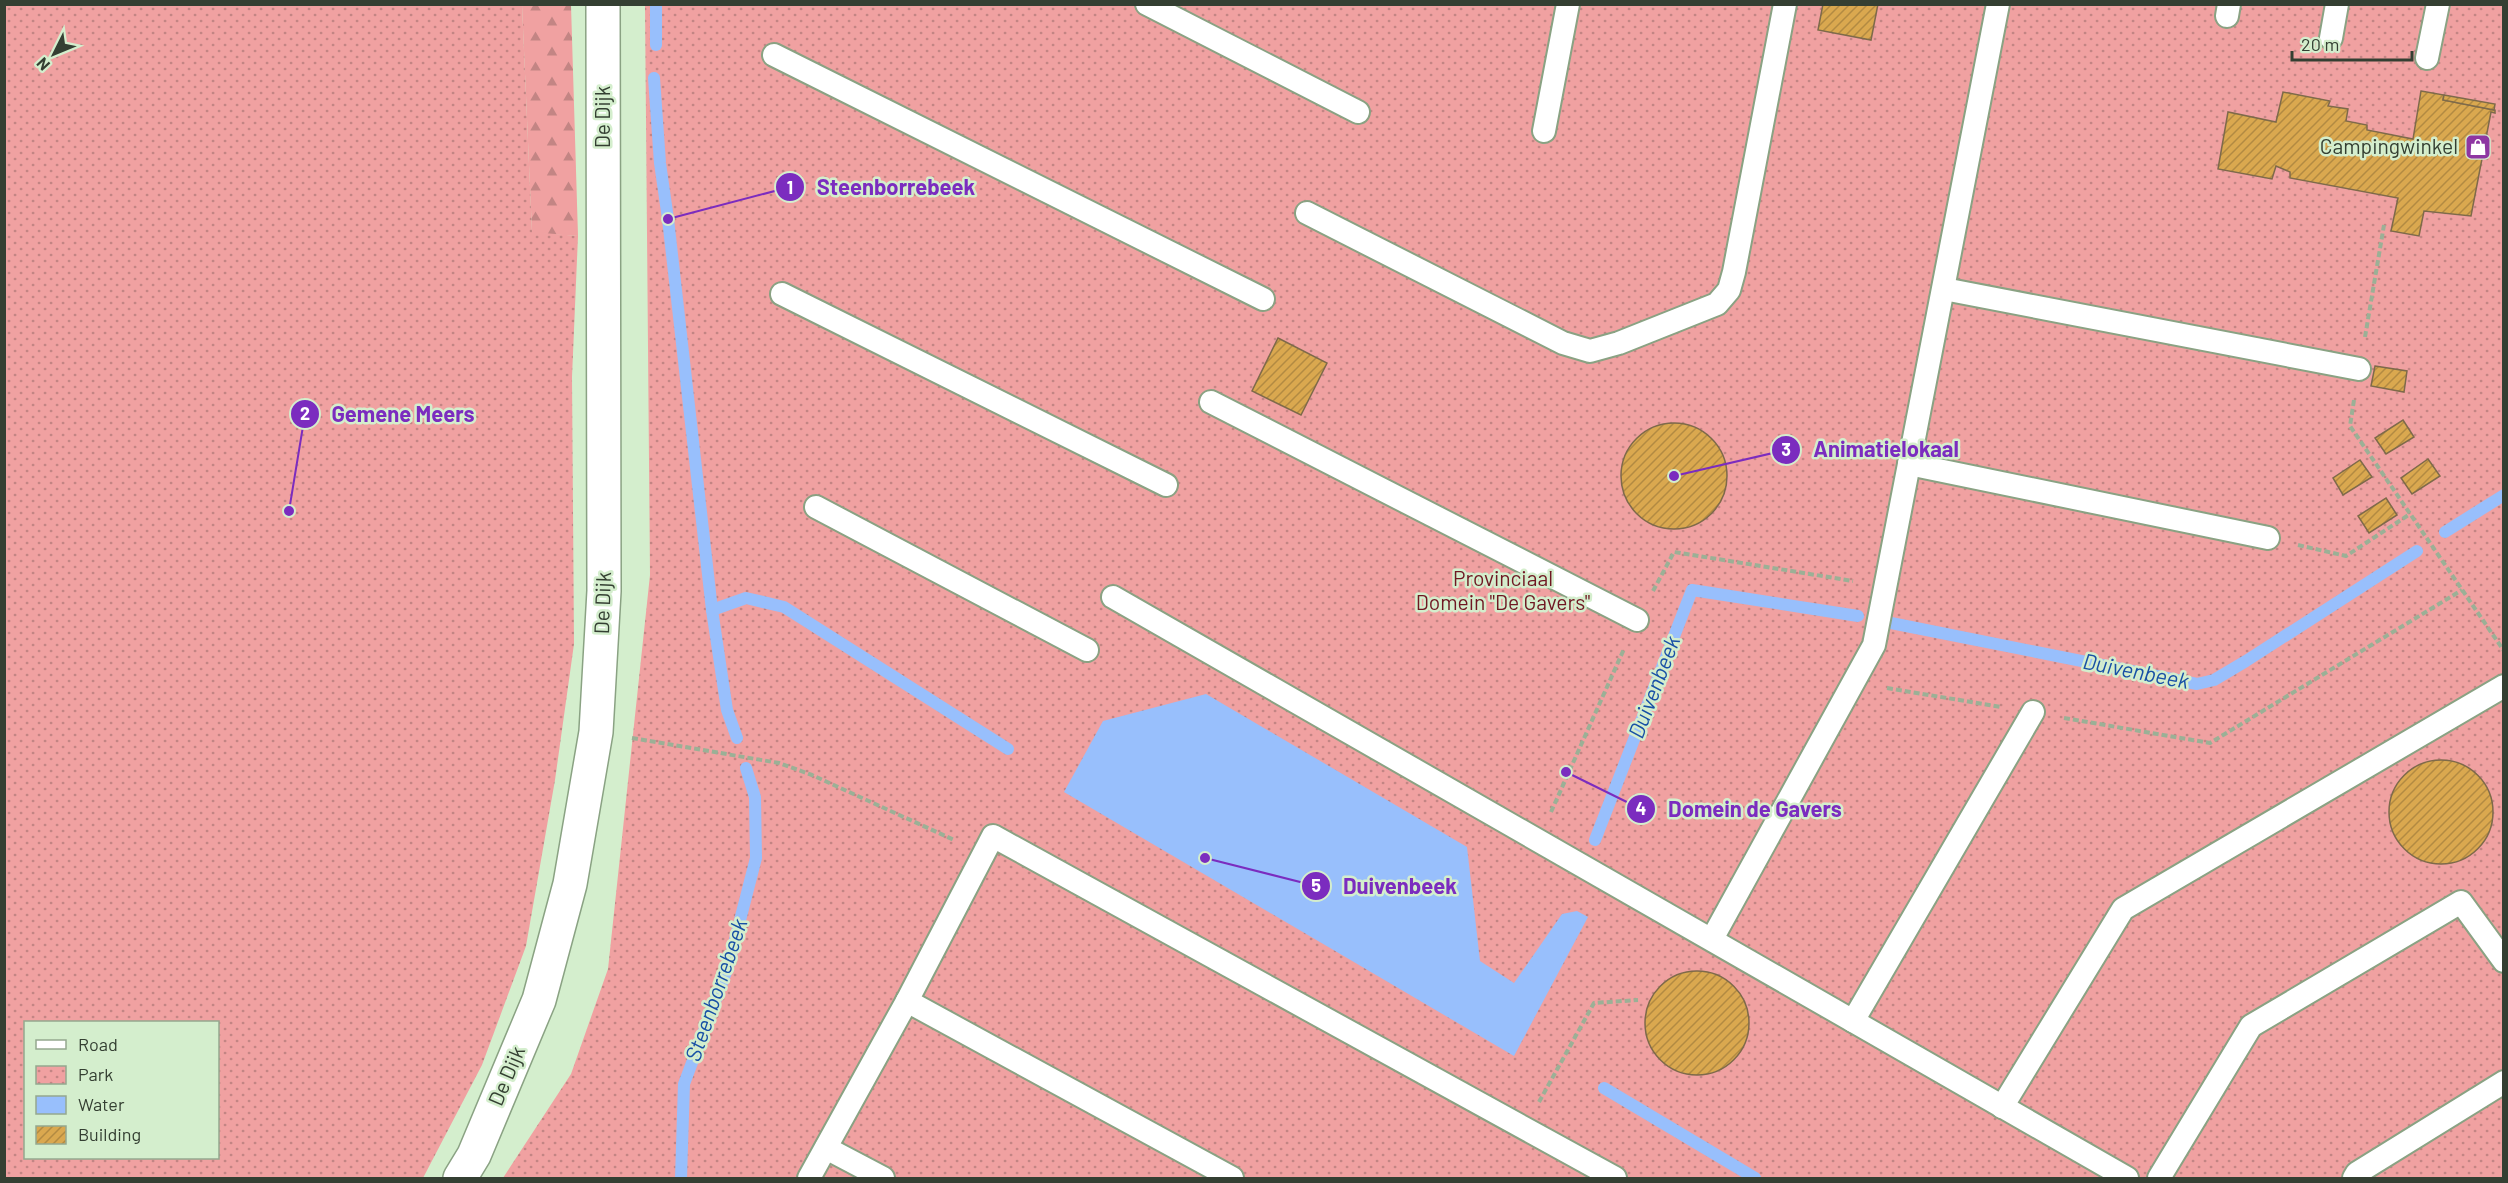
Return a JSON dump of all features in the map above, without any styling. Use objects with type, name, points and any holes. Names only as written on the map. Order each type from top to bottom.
[{"type":"street","name":"De Dijk","points":[[460,1179],[474,1155],[539,1000],[570,884],[596,732],[604,591],[603,4]]},
{"type":"lane","points":[[1147,4],[1358,112]]},
{"type":"lane","points":[[1544,131],[1568,4]]},
{"type":"lane","points":[[1307,213],[1563,343],[1590,351],[1618,343],[1717,304],[1729,290],[1734,272],[1785,4]]},
{"type":"lane","points":[[1712,939],[1874,645],[1998,4]]},
{"type":"lane","points":[[2331,38],[2337,4]]},
{"type":"lane","points":[[2427,58],[2438,4]]},
{"type":"lane","points":[[774,56],[1263,299]]},
{"type":"lane","points":[[1944,290],[2359,369]]},
{"type":"lane","points":[[782,294],[1166,485]]},
{"type":"lane","points":[[1211,402],[1637,620]]},
{"type":"lane","points":[[1910,464],[2268,538]]},
{"type":"lane","points":[[816,507],[1087,650]]},
{"type":"lane","points":[[1113,597],[2127,1179]]},
{"type":"lane","points":[[2002,1107],[2123,909],[2504,686]]},
{"type":"lane","points":[[1853,1021],[2033,712]]},
{"type":"lane","points":[[809,1179],[907,1001],[993,836],[1615,1179]]},
{"type":"lane","points":[[2159,1179],[2251,1026],[2461,902],[2504,961]]},
{"type":"lane","points":[[907,1001],[1232,1179]]},
{"type":"lane","points":[[2354,1179],[2357,1173],[2504,1082]]},
{"type":"lane","points":[[826,1148],[883,1179]]},
{"type":"path","points":[[2384,225],[2350,426],[2504,651]]},
{"type":"path","points":[[2268,538],[2346,556],[2410,514]]},
{"type":"path","points":[[1539,840],[1637,620],[1674,552],[1885,587]]},
{"type":"path","points":[[1853,683],[2210,743],[2462,590]]},
{"type":"path","points":[[596,732],[779,763],[812,775],[984,854]]},
{"type":"path","points":[[1524,1129],[1594,1003],[1638,1000]]},
{"type":"green space","points":[[5,4],[522,5],[532,232],[578,236],[572,377],[574,644],[555,780],[526,946],[482,1065],[423,1178],[5,1178]]},
{"type":"green space","points":[[522,5],[571,5],[578,236],[532,233]]},
{"type":"green space","name":"Provinciaal Domein \"De Gavers\"","points":[[645,5],[2503,5],[2503,1178],[503,1178],[571,1074],[608,969],[650,575]]},
{"type":"water","points":[[1206,694],[1467,847],[1480,961],[1514,983],[1562,914],[1577,911],[1588,917],[1514,1056],[1064,792],[1103,721]]},
{"type":"building","points":[[1823,4],[1878,4],[1871,40],[1818,30]]},
{"type":"building","points":[[2421,91],[2444,95],[2443,100],[2495,110],[2495,113],[2491,112],[2471,216],[2424,211],[2419,236],[2391,231],[2398,198],[2290,178],[2290,172],[2276,166],[2272,179],[2218,169],[2228,112],[2276,122],[2283,92],[2330,101],[2328,106],[2348,109],[2346,121],[2367,125],[2367,130],[2413,139]]},
{"type":"building","points":[[2444,95],[2495,104],[2494,110],[2443,100]]},
{"type":"building","points":[[1278,338],[1327,363],[1301,415],[1252,391]]},
{"type":"building","points":[[2375,366],[2407,371],[2404,392],[2371,386]]},
{"type":"building","points":[[2403,420],[2414,437],[2386,454],[2375,438]]},
{"type":"building","points":[[1674,423],[1694,427],[1712,438],[1723,456],[1727,476],[1723,496],[1712,514],[1694,525],[1674,529],[1654,525],[1636,514],[1625,496],[1621,476],[1625,456],[1636,438],[1654,427]]},
{"type":"building","points":[[2428,459],[2440,476],[2412,494],[2401,478]]},
{"type":"building","points":[[2360,460],[2372,477],[2343,495],[2333,478]]},
{"type":"building","points":[[2386,498],[2397,515],[2369,533],[2358,516]]},
{"type":"building","points":[[2441,760],[2461,764],[2478,775],[2489,792],[2493,812],[2489,832],[2478,849],[2461,860],[2441,864],[2421,860],[2404,849],[2393,832],[2389,812],[2393,792],[2404,775],[2421,764]]},
{"type":"building","points":[[1697,971],[1717,975],[1734,986],[1745,1003],[1749,1023],[1745,1043],[1734,1060],[1717,1071],[1697,1075],[1677,1071],[1660,1060],[1649,1043],[1645,1023],[1649,1003],[1660,986],[1677,975]]},
{"type":"waterway","name":"Steenborrebeek","points":[[656,4],[656,45]]},
{"type":"waterway","name":"Steenborrebeek","points":[[654,78],[660,163],[712,610],[727,710],[737,738]]},
{"type":"waterway","name":"Duivenbeek","points":[[2445,532],[2504,495]]},
{"type":"waterway","name":"Duivenbeek","points":[[1891,623],[2197,684],[2214,680],[2246,661],[2417,551]]},
{"type":"waterway","name":"Duivenbeek","points":[[1595,840],[1692,590],[1858,616]]},
{"type":"waterway","name":"Duivenbeek","points":[[712,610],[746,598],[784,607],[1008,749]]},
{"type":"waterway","name":"Steenborrebeek","points":[[681,1178],[684,1084],[728,967],[756,858],[755,797],[746,768]]},
{"type":"waterway","points":[[1604,1088],[1755,1178]]},
{"type":"place","name":"Campingwinkel","points":[[2478,147]]},
{"type":"place","name":"Steenborrebeek","points":[[668,219]]},
{"type":"place","name":"Animatielokaal","points":[[1674,476]]},
{"type":"place","name":"Gemene Meers","points":[[289,511]]},
{"type":"place","name":"Domein de Gavers","points":[[1566,772]]},
{"type":"place","name":"Duivenbeek","points":[[1205,858]]}]
